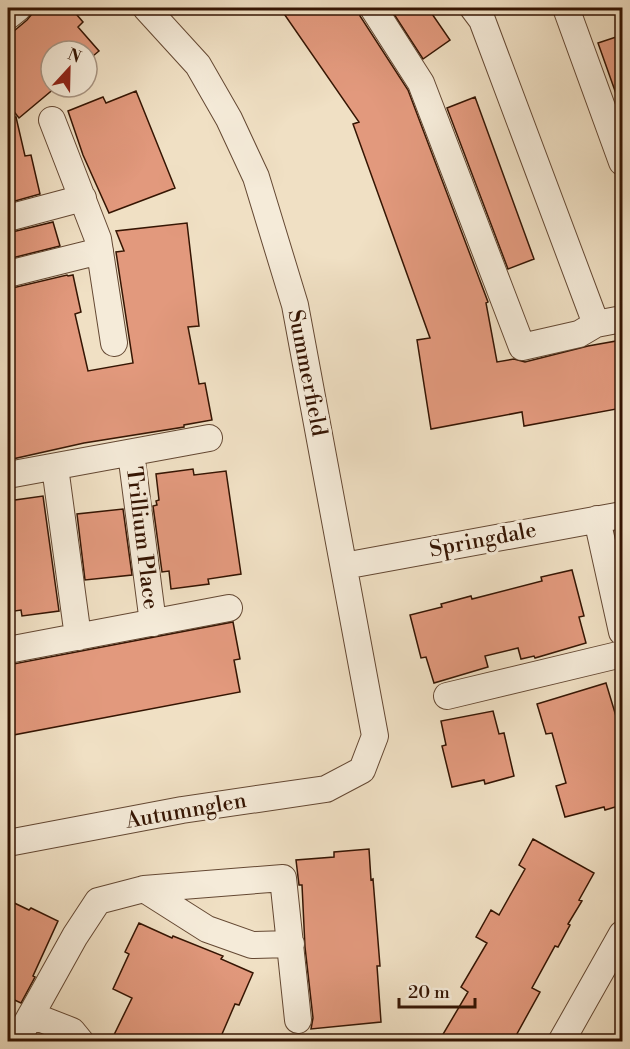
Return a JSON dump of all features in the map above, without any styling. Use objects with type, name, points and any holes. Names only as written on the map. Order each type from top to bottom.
[{"type":"street","points":[[8,16],[18,8]]},
{"type":"street","name":"Summerfield","points":[[146,8],[198,65],[229,119],[256,177],[295,305],[375,736],[362,770]]},
{"type":"street","points":[[373,8],[421,83],[522,347],[579,334],[596,324],[622,319]]},
{"type":"street","points":[[473,8],[482,20],[596,324]]},
{"type":"street","points":[[566,8],[622,162]]},
{"type":"street","points":[[52,120],[98,239],[114,343]]},
{"type":"street","points":[[8,218],[83,198]]},
{"type":"street","points":[[8,274],[100,250]]},
{"type":"street","name":"Trillium Place","points":[[8,475],[209,438]]},
{"type":"street","name":"Trillium Place","points":[[131,453],[153,623]]},
{"type":"street","points":[[55,467],[78,637]]},
{"type":"street","name":"Springdale","points":[[344,566],[622,515]]},
{"type":"street","points":[[597,519],[622,632]]},
{"type":"street","name":"Trillium Place","points":[[8,650],[229,608]]},
{"type":"street","points":[[447,696],[622,654]]},
{"type":"street","name":"Autumnglen","points":[[8,843],[182,810],[326,789],[362,770]]},
{"type":"street","points":[[16,1041],[75,936],[98,901],[144,890],[283,878],[298,1020]]},
{"type":"street","points":[[144,890],[207,929],[252,945],[291,944]]},
{"type":"street","points":[[561,1041],[622,934]]},
{"type":"street","points":[[31,1015],[72,1031],[81,1041]]},
{"type":"building","points":[[37,8],[71,8],[83,22],[78,27],[88,39],[39,39],[39,99],[42,99],[19,118],[8,104],[8,36]]},
{"type":"building","points":[[280,8],[358,8],[360,16],[408,90],[488,302],[486,303],[497,362],[514,359],[525,362],[622,340],[622,408],[524,426],[522,412],[431,429],[417,340],[430,338],[353,124],[359,122]]},
{"type":"building","points":[[390,8],[428,8],[450,40],[423,59]]},
{"type":"building","points":[[622,35],[622,104],[620,105],[598,43]]},
{"type":"building","points":[[136,91],[175,188],[109,213],[83,155],[68,111],[103,97],[106,103]]},
{"type":"building","points":[[475,97],[534,259],[508,269],[447,108]]},
{"type":"building","points":[[8,117],[16,117],[25,156],[31,155],[40,194],[8,203]]},
{"type":"building","points":[[53,222],[60,246],[8,259],[8,233]]},
{"type":"building","points":[[187,223],[199,326],[188,327],[199,384],[205,383],[212,420],[184,425],[184,427],[84,443],[8,460],[8,289],[73,275],[81,312],[75,314],[88,371],[133,363],[116,252],[124,251],[116,231]]},
{"type":"building","points":[[193,469],[194,475],[226,471],[241,574],[208,579],[209,584],[171,589],[169,571],[162,572],[153,506],[157,505],[156,501],[159,500],[156,474]]},
{"type":"building","points":[[43,496],[59,611],[22,616],[21,610],[8,612],[8,501]]},
{"type":"building","points":[[123,509],[132,575],[85,580],[77,514]]},
{"type":"building","points":[[572,570],[584,616],[579,617],[586,643],[535,658],[534,656],[521,659],[518,648],[485,656],[488,667],[434,683],[426,657],[421,658],[410,615],[442,607],[441,604],[471,596],[472,599],[542,581],[541,577]]},
{"type":"building","points":[[233,622],[240,659],[234,660],[240,692],[8,736],[8,665]]},
{"type":"building","points":[[606,683],[622,736],[622,805],[565,817],[556,786],[566,783],[552,733],[546,734],[537,704]]},
{"type":"building","points":[[493,711],[499,734],[504,733],[514,776],[485,784],[484,780],[452,787],[442,746],[446,745],[441,721]]},
{"type":"building","points":[[533,839],[594,873],[579,900],[582,901],[568,924],[570,925],[558,947],[555,946],[532,988],[540,992],[513,1041],[439,1041],[468,992],[461,987],[487,943],[476,937],[491,910],[499,915],[525,869],[519,865]]},
{"type":"building","points":[[369,849],[380,966],[377,966],[381,1022],[311,1029],[313,1018],[305,947],[302,885],[299,885],[296,860],[334,857],[334,852]]},
{"type":"building","points":[[8,900],[58,921],[33,976],[35,977],[21,1003],[8,997]]},
{"type":"building","points":[[139,923],[172,938],[173,936],[223,956],[221,959],[253,973],[239,1005],[235,1004],[219,1041],[111,1041],[132,998],[113,989],[129,954],[125,952]]}]
